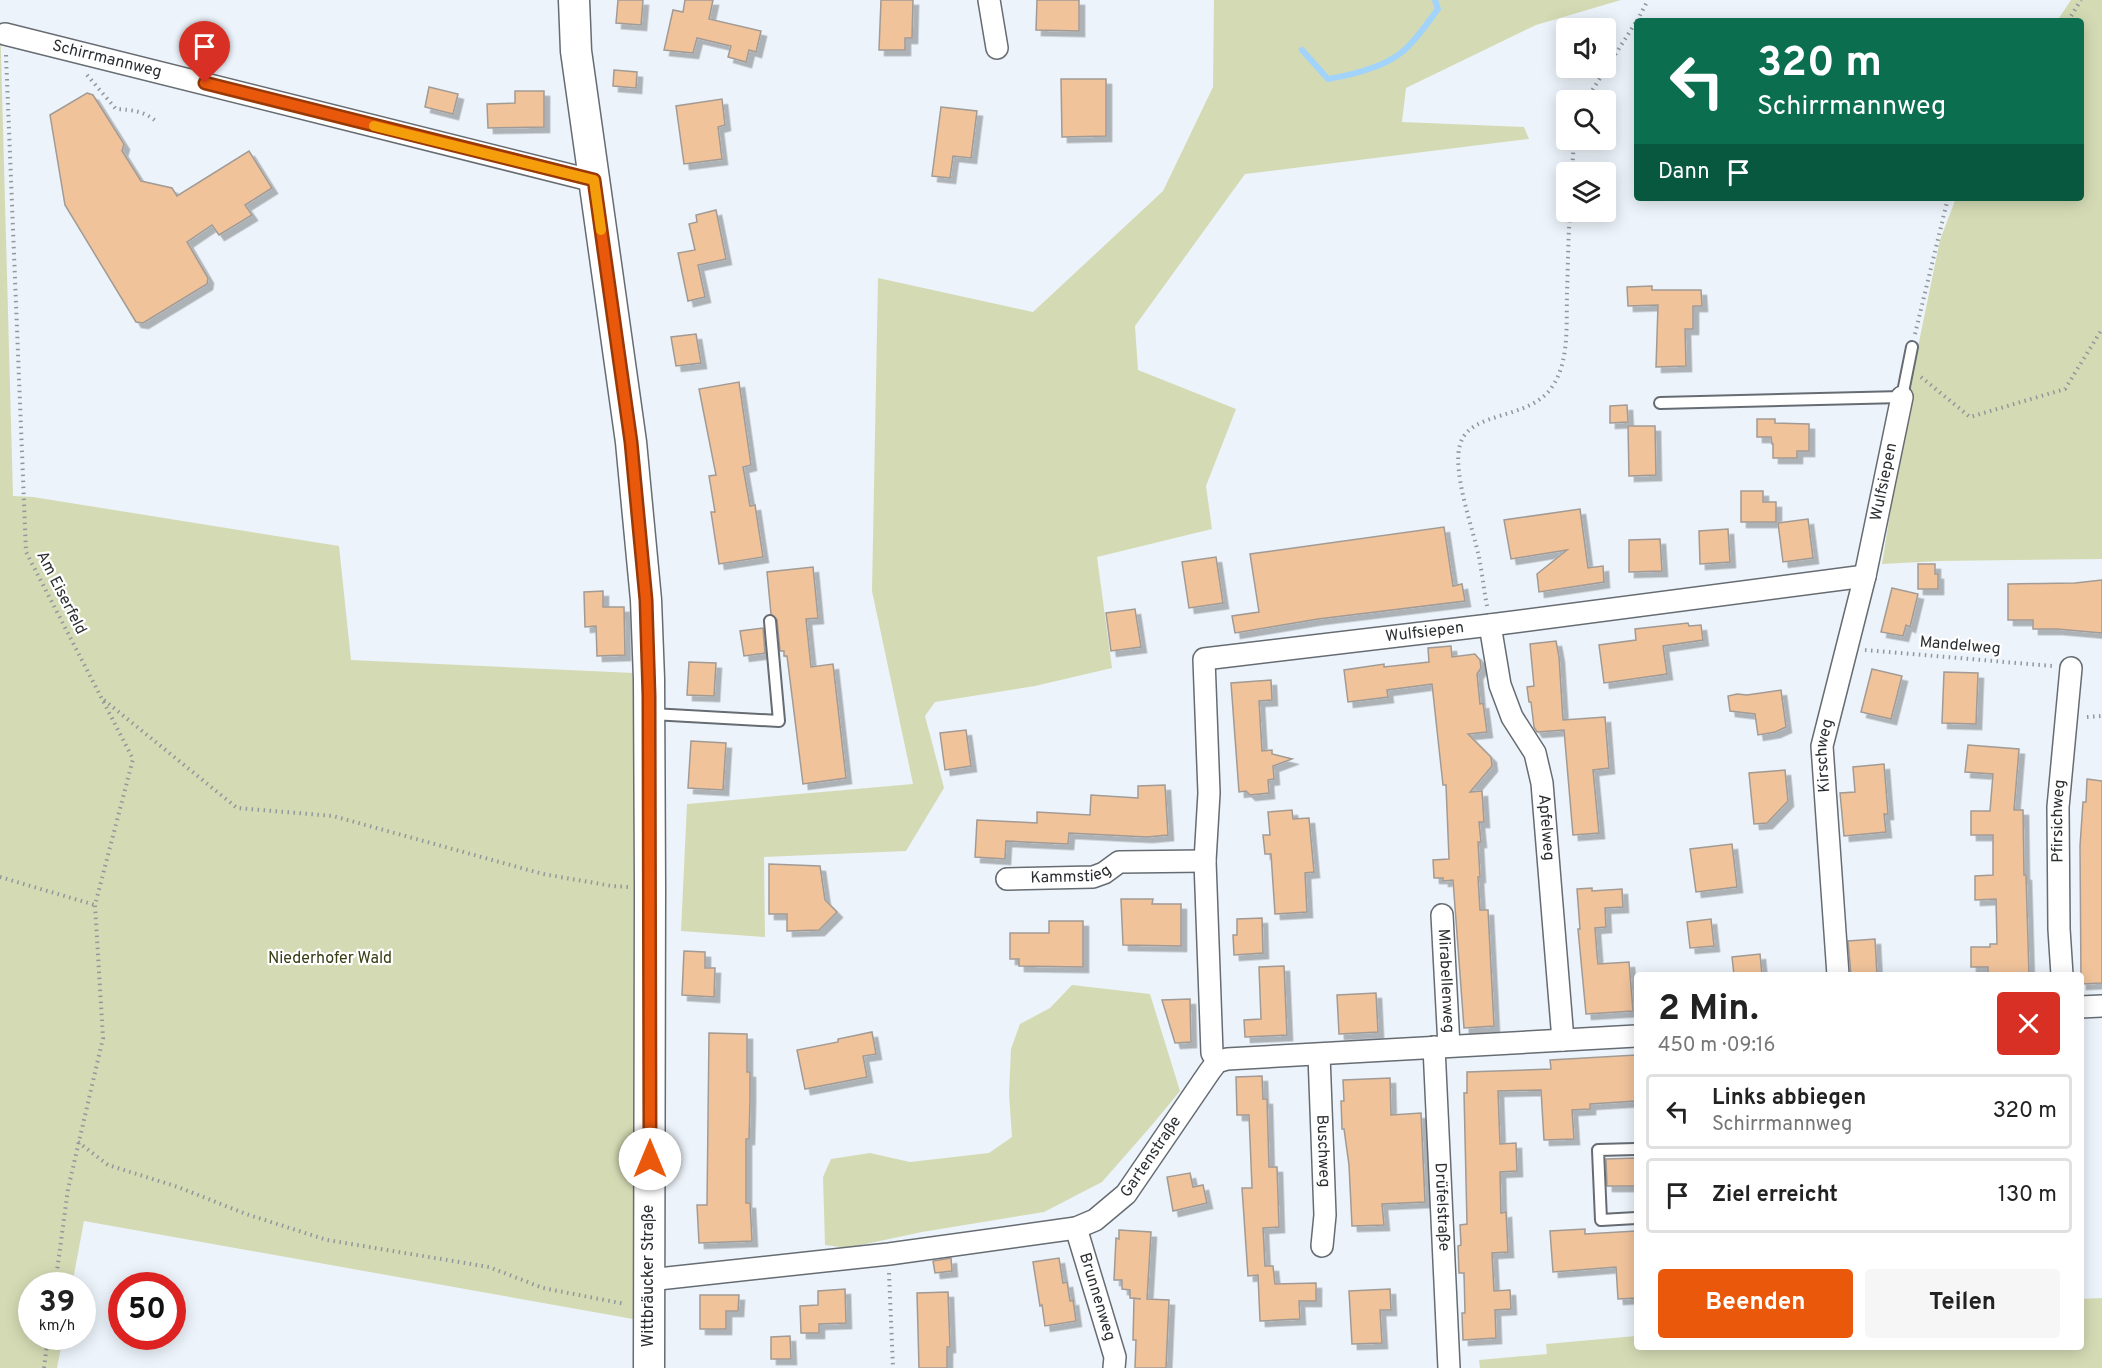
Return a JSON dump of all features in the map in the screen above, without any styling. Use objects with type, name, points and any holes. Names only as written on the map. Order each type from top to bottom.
[{"type":"main road","name":"Wittbräucker Straße","points":[[574,0],[576,51],[631,442],[646,600],[650,888],[649,1368]]},
{"type":"street","points":[[989,0],[997,48]]},
{"type":"street","name":"Schirrmannweg","points":[[5,33],[594,180]]},
{"type":"street","name":"Wulfsiepen","points":[[1217,1062],[1212,1053],[1205,861],[1209,793],[1204,659],[1490,625],[1865,576],[1902,397]]},
{"type":"street","name":"Kirschweg","points":[[1838,972],[1822,746],[1865,576]]},
{"type":"street","name":"Apfelweg","points":[[1490,625],[1500,685],[1512,717],[1535,753],[1542,783],[1563,1040]]},
{"type":"street","name":"Pfirsichweg","points":[[2062,972],[2059,929],[2058,807],[2071,668]]},
{"type":"street","name":"Kammstieg","points":[[1007,879],[1093,877],[1104,873],[1119,862],[1205,861]]},
{"type":"street","name":"Mirabellenweg","points":[[1442,915],[1442,1046]]},
{"type":"street","points":[[2084,1007],[2102,1006]]},
{"type":"street","points":[[1217,1062],[1227,1059],[1634,1036]]},
{"type":"street","name":"Drüfelstraße","points":[[1442,1046],[1449,1368]]},
{"type":"street","name":"Buschweg","points":[[1318,1055],[1325,1215],[1322,1246]]},
{"type":"street","name":"Gartenstraße","points":[[649,1280],[889,1254],[1076,1228],[1095,1220],[1126,1194],[1217,1062]]},
{"type":"street","name":"Brunnenweg","points":[[1076,1228],[1115,1357],[1114,1368]]},
{"type":"lane","name":"Wulfsiepen","points":[[1902,397],[1912,347]]},
{"type":"lane","points":[[1660,403],[1902,397]]},
{"type":"lane","points":[[649,714],[779,721],[770,621]]},
{"type":"lane","points":[[1634,1149],[1598,1150],[1601,1220],[1634,1218]]},
{"type":"path","points":[[1639,18],[1648,0]]},
{"type":"path","points":[[2070,18],[2081,0]]},
{"type":"path","points":[[1593,90],[1634,27]]},
{"type":"path","name":"Am Eiserfeld","points":[[5,33],[26,552],[133,759],[95,905],[103,1038],[68,1189],[57,1272]]},
{"type":"path","points":[[82,71],[116,109],[139,111],[150,115],[158,123]]},
{"type":"path","points":[[1912,347],[1947,201]]},
{"type":"path","points":[[1490,625],[1479,556],[1460,471],[1460,446],[1466,433],[1479,422],[1517,412],[1536,403],[1551,388],[1561,370],[1565,341],[1570,222]]},
{"type":"path","points":[[1908,367],[1970,417],[2065,389],[2102,328]]},
{"type":"path","name":"Mandelweg","points":[[1847,648],[2071,668]]},
{"type":"path","points":[[101,698],[237,808],[333,816],[543,874],[612,886],[650,888]]},
{"type":"path","points":[[0,877],[95,905]]},
{"type":"path","points":[[78,1142],[108,1165],[178,1187],[246,1214],[327,1240],[489,1267],[543,1288],[649,1309]]},
{"type":"path","points":[[889,1254],[893,1368]]},
{"type":"path","points":[[44,1368],[46,1350]]},
{"type":"green space","points":[[1214,0],[1621,0],[1536,25],[1406,88],[1402,122],[1524,127],[1529,139],[1245,174],[1135,326],[1138,370],[1236,409],[1206,486],[1212,529],[1097,557],[1112,668],[1035,686],[935,702],[925,716],[944,788],[906,851],[764,857],[765,937],[681,931],[687,804],[913,784],[872,591],[878,278],[1033,312],[1163,191],[1213,87]]},
{"type":"green space","points":[[2071,0],[2102,0],[2102,559],[1882,564],[1912,376],[1940,240],[1955,201],[2084,201],[2084,18],[2059,18]]},
{"type":"green space","name":"Niederhofer Wald","points":[[0,18],[13,496],[33,497],[339,546],[351,660],[634,673],[633,1319],[84,1221],[74,1272],[18,1272],[18,1350],[60,1350],[57,1368],[0,1368]]},
{"type":"green space","points":[[1072,985],[1150,994],[1180,1091],[1102,1182],[1044,1212],[922,1232],[847,1248],[825,1245],[823,1177],[831,1159],[870,1153],[910,1162],[989,1153],[1012,1137],[1009,1094],[1011,1049],[1020,1024],[1050,1008]]},
{"type":"green space","points":[[2102,1298],[2102,1368],[1480,1368],[1479,1360],[1547,1354],[1546,1344],[1634,1336],[1634,1350],[2084,1350],[2084,1299]]},
{"type":"building","points":[[618,0],[643,0],[641,25],[616,23]]},
{"type":"building","points":[[685,0],[713,0],[709,19],[761,31],[756,52],[749,50],[746,62],[728,57],[731,46],[697,38],[693,53],[664,50],[673,10],[683,12]]},
{"type":"building","points":[[881,0],[913,0],[912,38],[905,38],[905,50],[879,50]]},
{"type":"building","points":[[1037,0],[1079,0],[1079,31],[1036,30]]},
{"type":"building","points":[[614,70],[637,72],[636,88],[613,86]]},
{"type":"building","points":[[1061,79],[1106,79],[1106,136],[1062,137]]},
{"type":"building","points":[[429,87],[458,94],[453,114],[425,107]]},
{"type":"building","points":[[515,91],[544,91],[544,127],[488,128],[487,104],[515,103]]},
{"type":"building","points":[[87,93],[93,95],[124,144],[122,151],[141,181],[172,188],[177,196],[249,151],[272,188],[245,205],[252,215],[219,235],[212,225],[187,242],[208,278],[207,284],[143,323],[136,322],[65,205],[50,115]]},
{"type":"building","points":[[722,99],[725,125],[718,127],[722,159],[684,164],[676,106]]},
{"type":"building","points":[[941,107],[977,111],[971,158],[953,156],[950,178],[932,176]]},
{"type":"building","points":[[716,210],[726,259],[698,265],[705,297],[688,301],[678,253],[695,250],[689,224],[697,222],[696,215]]},
{"type":"building","points":[[1652,286],[1652,290],[1701,290],[1702,306],[1693,306],[1693,329],[1685,329],[1686,366],[1656,367],[1658,305],[1628,306],[1627,287]]},
{"type":"building","points":[[696,334],[701,363],[676,366],[671,337]]},
{"type":"building","points":[[739,382],[751,465],[743,467],[750,506],[755,505],[763,557],[719,564],[711,512],[715,512],[709,476],[716,475],[699,389]]},
{"type":"building","points":[[1627,405],[1628,422],[1610,423],[1610,406]]},
{"type":"building","points":[[1757,419],[1775,419],[1775,423],[1809,424],[1809,451],[1797,451],[1797,458],[1773,458],[1771,437],[1757,437]]},
{"type":"building","points":[[1628,426],[1655,426],[1656,475],[1629,476]]},
{"type":"building","points":[[1741,491],[1763,491],[1763,502],[1776,502],[1776,522],[1741,522]]},
{"type":"building","points":[[1580,509],[1588,568],[1603,566],[1604,582],[1539,592],[1537,574],[1567,550],[1511,559],[1504,520]]},
{"type":"building","points":[[1808,519],[1813,558],[1783,562],[1778,523]]},
{"type":"building","points":[[1444,527],[1453,586],[1462,584],[1465,601],[1318,619],[1235,633],[1232,616],[1259,612],[1250,554]]},
{"type":"building","points":[[1728,529],[1730,562],[1700,564],[1699,531]]},
{"type":"building","points":[[1660,539],[1662,571],[1629,572],[1629,540]]},
{"type":"building","points":[[1216,557],[1223,603],[1189,608],[1182,562]]},
{"type":"building","points":[[1918,564],[1935,564],[1938,589],[1918,589]]},
{"type":"building","points":[[813,567],[818,618],[806,619],[811,667],[833,664],[846,778],[803,784],[787,656],[784,656],[784,651],[780,651],[777,620],[771,614],[767,572]]},
{"type":"building","points":[[2102,580],[2102,633],[2033,629],[2033,620],[2008,620],[2008,584],[2075,583]]},
{"type":"building","points":[[1892,588],[1918,594],[1910,627],[1906,625],[1903,636],[1881,632]]},
{"type":"building","points":[[603,591],[603,607],[624,607],[625,655],[597,656],[596,626],[585,627],[584,592]]},
{"type":"building","points":[[1135,609],[1141,647],[1111,651],[1106,613]]},
{"type":"building","points":[[1688,623],[1689,626],[1701,625],[1703,640],[1663,646],[1667,674],[1604,683],[1599,645],[1636,640],[1635,629]]},
{"type":"building","points":[[763,628],[765,653],[744,656],[740,631]]},
{"type":"building","points":[[1556,641],[1563,720],[1605,717],[1609,768],[1593,770],[1599,833],[1573,835],[1564,730],[1537,732],[1534,727],[1527,687],[1534,686],[1530,644]]},
{"type":"building","points":[[1451,646],[1452,657],[1475,654],[1480,660],[1481,668],[1477,674],[1480,704],[1483,703],[1487,732],[1468,734],[1491,757],[1492,766],[1470,792],[1482,791],[1484,822],[1479,822],[1481,842],[1478,842],[1480,877],[1478,877],[1480,910],[1488,910],[1494,1026],[1464,1028],[1453,880],[1443,881],[1443,878],[1434,878],[1433,860],[1449,859],[1446,785],[1443,785],[1432,684],[1387,690],[1388,697],[1348,702],[1344,670],[1384,664],[1384,667],[1429,662],[1428,648]]},
{"type":"building","points":[[689,662],[716,663],[714,696],[687,695]]},
{"type":"building","points":[[1872,669],[1902,676],[1891,719],[1861,712]]},
{"type":"building","points":[[1944,672],[1978,673],[1976,724],[1942,723]]},
{"type":"building","points":[[1271,680],[1272,700],[1259,701],[1262,751],[1272,750],[1272,754],[1292,759],[1273,766],[1274,779],[1268,780],[1269,793],[1250,795],[1246,791],[1239,792],[1231,683]]},
{"type":"building","points":[[1781,690],[1786,727],[1775,732],[1758,735],[1755,714],[1730,711],[1728,696]]},
{"type":"building","points":[[966,730],[971,766],[945,770],[940,733]]},
{"type":"building","points":[[691,741],[726,743],[723,790],[688,788]]},
{"type":"building","points":[[1968,745],[2019,749],[2014,810],[2023,810],[2029,972],[1988,972],[1988,967],[1971,967],[1971,947],[1990,947],[1990,944],[1997,944],[1996,899],[1975,900],[1975,876],[1993,875],[1993,835],[1971,835],[1971,811],[1990,811],[1993,774],[1965,772]]},
{"type":"building","points":[[1884,764],[1888,814],[1884,814],[1886,832],[1844,836],[1840,793],[1855,792],[1853,767]]},
{"type":"building","points":[[1785,770],[1788,801],[1767,823],[1754,824],[1749,773]]},
{"type":"building","points":[[2087,779],[2102,781],[2102,983],[2084,984],[2084,972],[2081,972],[2080,846],[2083,802],[2086,802]]},
{"type":"building","points":[[1165,785],[1168,835],[1147,837],[1069,833],[1068,844],[1006,841],[1005,859],[975,857],[977,820],[1037,823],[1037,812],[1090,815],[1091,795],[1138,798],[1138,786]]},
{"type":"building","points":[[1292,810],[1293,819],[1309,818],[1314,872],[1305,873],[1307,912],[1275,914],[1271,854],[1265,854],[1263,835],[1270,835],[1268,812]]},
{"type":"building","points":[[1732,844],[1737,887],[1696,892],[1690,849]]},
{"type":"building","points":[[769,864],[820,866],[825,900],[837,912],[819,930],[787,931],[787,914],[769,914]]},
{"type":"building","points":[[1592,888],[1592,891],[1622,889],[1623,907],[1605,908],[1606,927],[1595,928],[1597,954],[1598,964],[1629,962],[1633,1011],[1586,1014],[1578,929],[1580,929],[1577,889]]},
{"type":"building","points":[[1121,899],[1153,899],[1152,904],[1181,904],[1181,946],[1123,945]]},
{"type":"building","points":[[1262,918],[1263,953],[1234,955],[1233,935],[1237,935],[1237,919]]},
{"type":"building","points":[[1711,919],[1714,946],[1690,948],[1687,922]]},
{"type":"building","points":[[1049,921],[1083,921],[1083,967],[1019,966],[1019,959],[1010,959],[1010,933],[1049,933]]},
{"type":"building","points":[[1875,939],[1877,972],[1851,972],[1848,941]]},
{"type":"building","points":[[684,951],[705,952],[705,968],[715,968],[714,997],[682,995]]},
{"type":"building","points":[[1760,954],[1762,972],[1734,972],[1732,957]]},
{"type":"building","points":[[1284,966],[1287,1035],[1245,1037],[1244,1020],[1261,1019],[1259,967]]},
{"type":"building","points":[[1376,993],[1378,1032],[1339,1034],[1337,995]]},
{"type":"building","points":[[1190,999],[1191,1042],[1175,1043],[1162,1000]]},
{"type":"building","points":[[872,1032],[876,1054],[863,1056],[867,1077],[805,1089],[797,1050]]},
{"type":"building","points":[[709,1033],[747,1034],[750,1099],[749,1139],[746,1139],[746,1203],[750,1203],[752,1241],[699,1243],[697,1205],[707,1205]]},
{"type":"building","points":[[1634,1055],[1634,1101],[1590,1104],[1590,1109],[1572,1110],[1574,1139],[1544,1140],[1541,1090],[1498,1091],[1500,1144],[1516,1143],[1517,1171],[1500,1172],[1501,1213],[1506,1212],[1508,1252],[1492,1253],[1494,1291],[1510,1290],[1511,1309],[1495,1310],[1496,1338],[1463,1340],[1464,1273],[1459,1273],[1458,1246],[1461,1245],[1460,1225],[1467,1224],[1464,1093],[1467,1093],[1467,1072],[1551,1069],[1550,1060]]},
{"type":"building","points":[[1262,1076],[1263,1099],[1267,1099],[1269,1167],[1277,1167],[1279,1227],[1263,1228],[1265,1266],[1273,1266],[1275,1284],[1316,1283],[1316,1301],[1299,1301],[1300,1319],[1260,1321],[1258,1275],[1248,1276],[1242,1188],[1252,1188],[1249,1115],[1237,1115],[1236,1077]]},
{"type":"building","points":[[1390,1078],[1391,1115],[1421,1113],[1425,1202],[1382,1204],[1384,1225],[1352,1226],[1349,1165],[1344,1129],[1342,1129],[1343,1080]]},
{"type":"building","points":[[1634,1158],[1634,1186],[1607,1186],[1606,1159]]},
{"type":"building","points":[[1190,1173],[1193,1187],[1203,1185],[1207,1203],[1173,1211],[1167,1177]]},
{"type":"building","points":[[1585,1229],[1585,1234],[1634,1231],[1634,1298],[1618,1299],[1616,1267],[1553,1272],[1550,1231]]},
{"type":"building","points":[[1119,1230],[1151,1232],[1147,1299],[1169,1300],[1166,1368],[1135,1368],[1134,1298],[1130,1298],[1130,1290],[1122,1289],[1122,1280],[1114,1280],[1116,1238],[1119,1239]]},
{"type":"building","points":[[951,1258],[952,1271],[935,1273],[933,1261]]},
{"type":"building","points":[[1059,1258],[1063,1283],[1067,1282],[1076,1321],[1045,1326],[1033,1262]]},
{"type":"building","points":[[845,1289],[846,1323],[819,1324],[819,1333],[801,1333],[800,1306],[818,1305],[818,1291]]},
{"type":"building","points":[[1390,1289],[1391,1310],[1380,1310],[1382,1343],[1352,1344],[1349,1291]]},
{"type":"building","points":[[948,1292],[950,1347],[947,1347],[947,1368],[919,1368],[917,1293]]},
{"type":"building","points":[[700,1295],[739,1295],[738,1311],[726,1311],[726,1329],[700,1329]]},
{"type":"building","points":[[790,1336],[791,1359],[771,1359],[771,1337]]},
{"type":"waterway","name":"Wulfsiepen","points":[[1302,50],[1328,79],[1377,66],[1395,57],[1412,43],[1438,9],[1435,0]]},
{"type":"slow traffic","points":[[374,126],[594,180],[601,230]]},
{"type":"route","points":[[205,83],[594,180],[631,442],[646,600],[649,696],[650,1159]]}]
